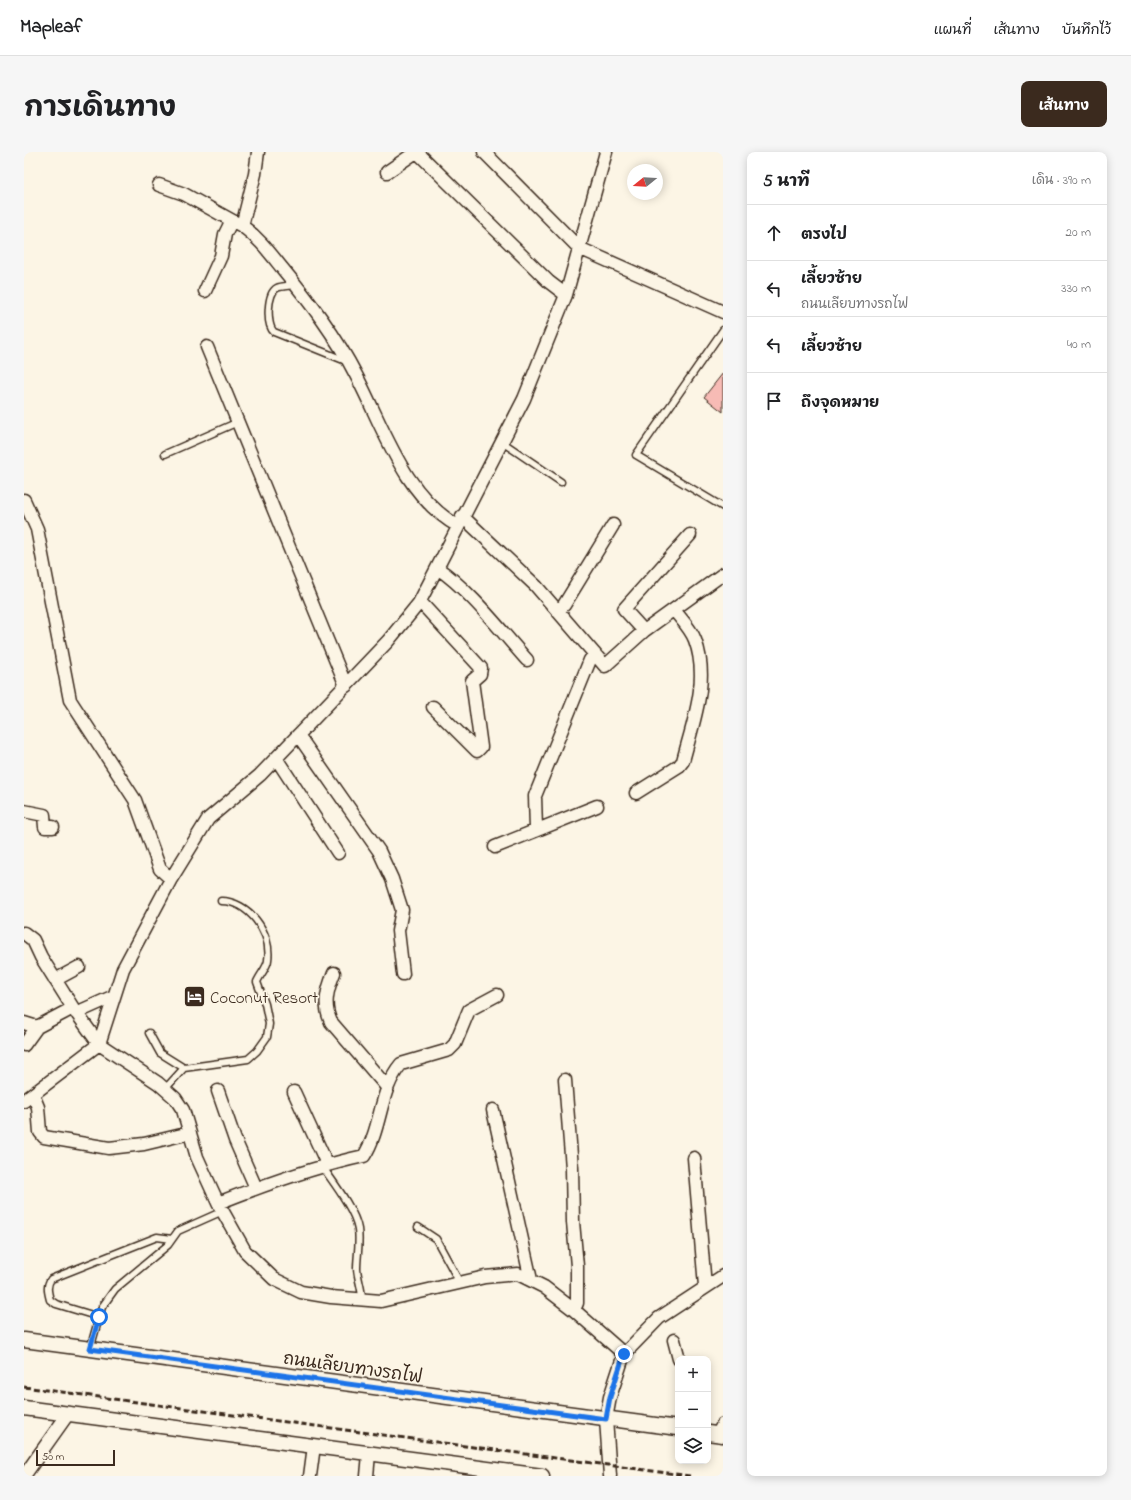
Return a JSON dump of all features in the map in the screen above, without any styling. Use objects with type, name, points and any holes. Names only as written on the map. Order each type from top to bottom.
[{"type":"street","points":[[205,292],[221,256],[225,234],[237,224],[255,174],[258,152]]},
{"type":"street","points":[[386,172],[416,152],[549,282],[566,295]]},
{"type":"street","points":[[484,152],[579,248],[723,312]]},
{"type":"street","points":[[190,1133],[144,1144],[109,1148],[44,1137],[40,1132],[38,1107],[28,1098],[99,1044],[123,969],[171,879],[208,819],[260,775],[388,641],[418,603],[524,399],[566,295],[606,152]]},
{"type":"street","points":[[159,185],[184,194],[237,224],[258,239],[296,285],[338,341],[405,473],[421,497],[435,512],[460,521],[536,586],[605,666],[644,631],[723,574]]},
{"type":"street","points":[[208,347],[346,686]]},
{"type":"street","points":[[24,500],[37,529],[70,700],[135,800],[160,869],[171,879]]},
{"type":"street","points":[[558,611],[564,605],[613,525]]},
{"type":"street","points":[[644,631],[624,609],[690,535]]},
{"type":"street","points":[[437,568],[445,573],[478,605],[526,660]]},
{"type":"street","points":[[418,603],[424,606],[481,668],[480,674],[472,681],[481,747],[477,751],[433,707]]},
{"type":"street","points":[[636,793],[680,766],[702,685],[700,664],[695,640],[674,610]]},
{"type":"street","points":[[536,829],[535,796],[590,660],[595,654]]},
{"type":"street","points":[[298,735],[379,851],[392,879],[402,910],[398,931],[403,974]]},
{"type":"street","points":[[276,758],[338,853]]},
{"type":"street","points":[[495,847],[536,829],[597,806]]},
{"type":"street","points":[[24,811],[44,814],[45,826],[52,826]]},
{"type":"street","points":[[24,933],[33,940],[74,1010],[99,1044],[165,1089],[175,1098],[183,1110],[197,1157],[220,1207],[245,1251],[274,1279],[301,1292],[331,1297],[381,1301],[485,1277],[518,1274],[544,1287],[574,1310],[624,1354]]},
{"type":"street","points":[[56,980],[79,967]]},
{"type":"street","points":[[334,974],[326,1003],[327,1013],[331,1022],[387,1087]]},
{"type":"street","points":[[220,1207],[256,1188],[324,1165],[364,1156],[370,1147],[387,1087],[401,1064],[450,1050],[456,1044],[469,1010],[497,995]]},
{"type":"street","points":[[24,1046],[37,1027],[74,1010],[114,996]]},
{"type":"street","points":[[24,1023],[37,1027]]},
{"type":"street","points":[[565,1080],[572,1168],[573,1222],[577,1266],[577,1303],[574,1310]]},
{"type":"street","points":[[218,1091],[235,1140],[256,1188]]},
{"type":"street","points":[[294,1092],[324,1165]]},
{"type":"street","points":[[493,1110],[530,1280]]},
{"type":"street","points":[[694,1158],[705,1286]]},
{"type":"street","points":[[610,1476],[606,1419],[610,1397],[624,1354],[659,1318],[705,1286],[722,1279]]},
{"type":"street","name":"ถนนเลียบทางรถไฟ","points":[[24,1340],[675,1428]]},
{"type":"street","points":[[674,1340],[678,1356]]},
{"type":"street","points":[[24,1408],[314,1446],[492,1473],[542,1476]]},
{"type":"street","points":[[24,1476],[68,1414]]},
{"type":"street","points":[[310,1476],[314,1446]]},
{"type":"street","points":[[367,1476],[369,1454]]},
{"type":"lane","points":[[296,285],[277,288],[273,292],[270,298],[268,320],[270,328],[274,332],[350,363]]},
{"type":"lane","points":[[723,330],[636,455],[723,507]]},
{"type":"lane","points":[[165,454],[238,422]]},
{"type":"lane","points":[[502,442],[561,482]]},
{"type":"lane","points":[[165,1089],[184,1068],[248,1059],[257,1051],[267,1037],[269,1024],[266,1004],[257,982],[268,960],[266,942],[262,930],[248,910],[232,901],[221,901]]},
{"type":"lane","points":[[149,1033],[153,1044],[160,1053],[184,1068]]},
{"type":"lane","points":[[324,1165],[345,1201],[358,1228],[359,1250],[357,1267],[362,1291],[362,1299]]},
{"type":"lane","points":[[90,1349],[102,1307],[116,1288],[163,1249],[178,1231],[220,1207]]},
{"type":"lane","points":[[418,1227],[436,1239],[460,1283]]},
{"type":"lane","points":[[99,1317],[56,1304],[50,1300],[47,1290],[48,1283],[51,1279],[157,1237],[172,1239]]},
{"type":"building","points":[[723,373],[723,412],[704,397]]},
{"type":"railway","points":[[24,1387],[690,1476]]},
{"type":"place","name":"Coconut Resort","points":[[194,997]]},
{"type":"route","points":[[99,1317],[90,1349],[606,1419],[610,1397],[624,1354]]}]
